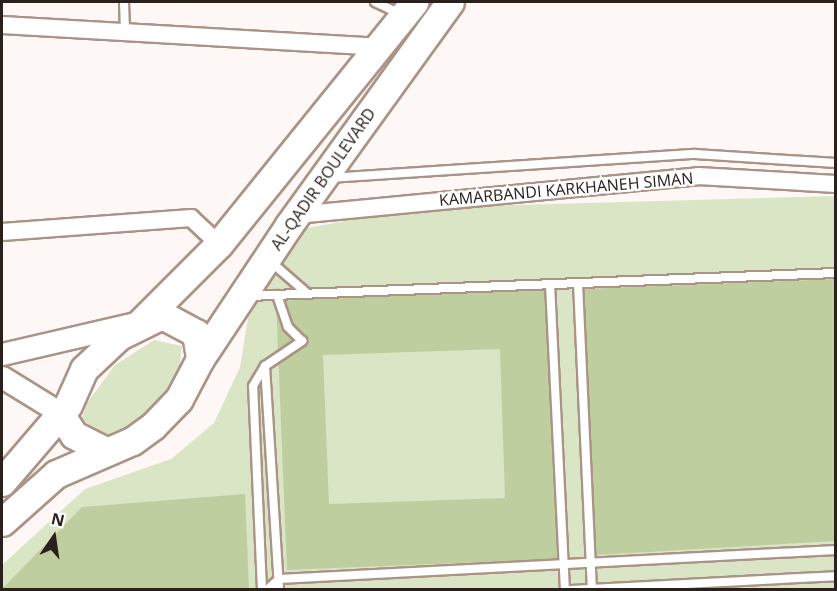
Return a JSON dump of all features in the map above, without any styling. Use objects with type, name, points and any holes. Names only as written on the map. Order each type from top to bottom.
[{"type":"main road","name":"AL-QADIR BOULEVARD","points":[[2,522],[56,474],[153,426],[179,399],[200,359],[296,215],[450,2]]},
{"type":"main road","name":"AL-QADIR BOULEVARD","points":[[2,482],[59,412],[97,355],[141,322],[219,244],[382,47],[409,9]]},
{"type":"main road","points":[[141,322],[162,315],[187,325],[196,333],[200,359]]},
{"type":"main road","points":[[59,412],[74,435],[105,451]]},
{"type":"street","points":[[2,25],[382,47]]},
{"type":"street","name":"KAMARBANDI KARKHANEH SIMAN","points":[[296,215],[698,176],[836,184]]},
{"type":"street","points":[[2,232],[191,218],[219,244]]},
{"type":"street","points":[[2,354],[141,322]]},
{"type":"street","points":[[2,377],[59,412]]},
{"type":"lane","points":[[124,2],[125,32]]},
{"type":"lane","points":[[375,2],[409,9]]},
{"type":"lane","name":"KAMARBANDI KARKHANEH SIMAN","points":[[322,179],[695,154],[836,163]]},
{"type":"lane","points":[[267,258],[308,294]]},
{"type":"lane","points":[[242,296],[836,273]]},
{"type":"lane","points":[[578,283],[592,589]]},
{"type":"lane","points":[[550,284],[565,590]]},
{"type":"lane","points":[[262,590],[253,386],[265,366],[302,341],[288,327],[277,295]]},
{"type":"lane","points":[[265,366],[279,590]]},
{"type":"lane","points":[[267,590],[279,579],[836,550]]},
{"type":"lane","points":[[571,590],[836,576]]},
{"type":"green space","points":[[835,196],[835,589],[2,590],[2,565],[85,489],[171,459],[214,423],[240,367],[248,318],[301,229],[416,208]]},
{"type":"green space","points":[[835,279],[835,541],[596,555],[583,289]]},
{"type":"green space","points":[[547,289],[560,559],[287,570],[276,301]],"holes":[[[500,349],[505,498],[329,504],[323,355]]]},
{"type":"green space","points":[[154,340],[182,346],[179,376],[154,413],[110,438],[100,437],[82,418],[87,403],[115,365]]},
{"type":"green space","points":[[245,494],[249,589],[2,589],[82,507]]}]
